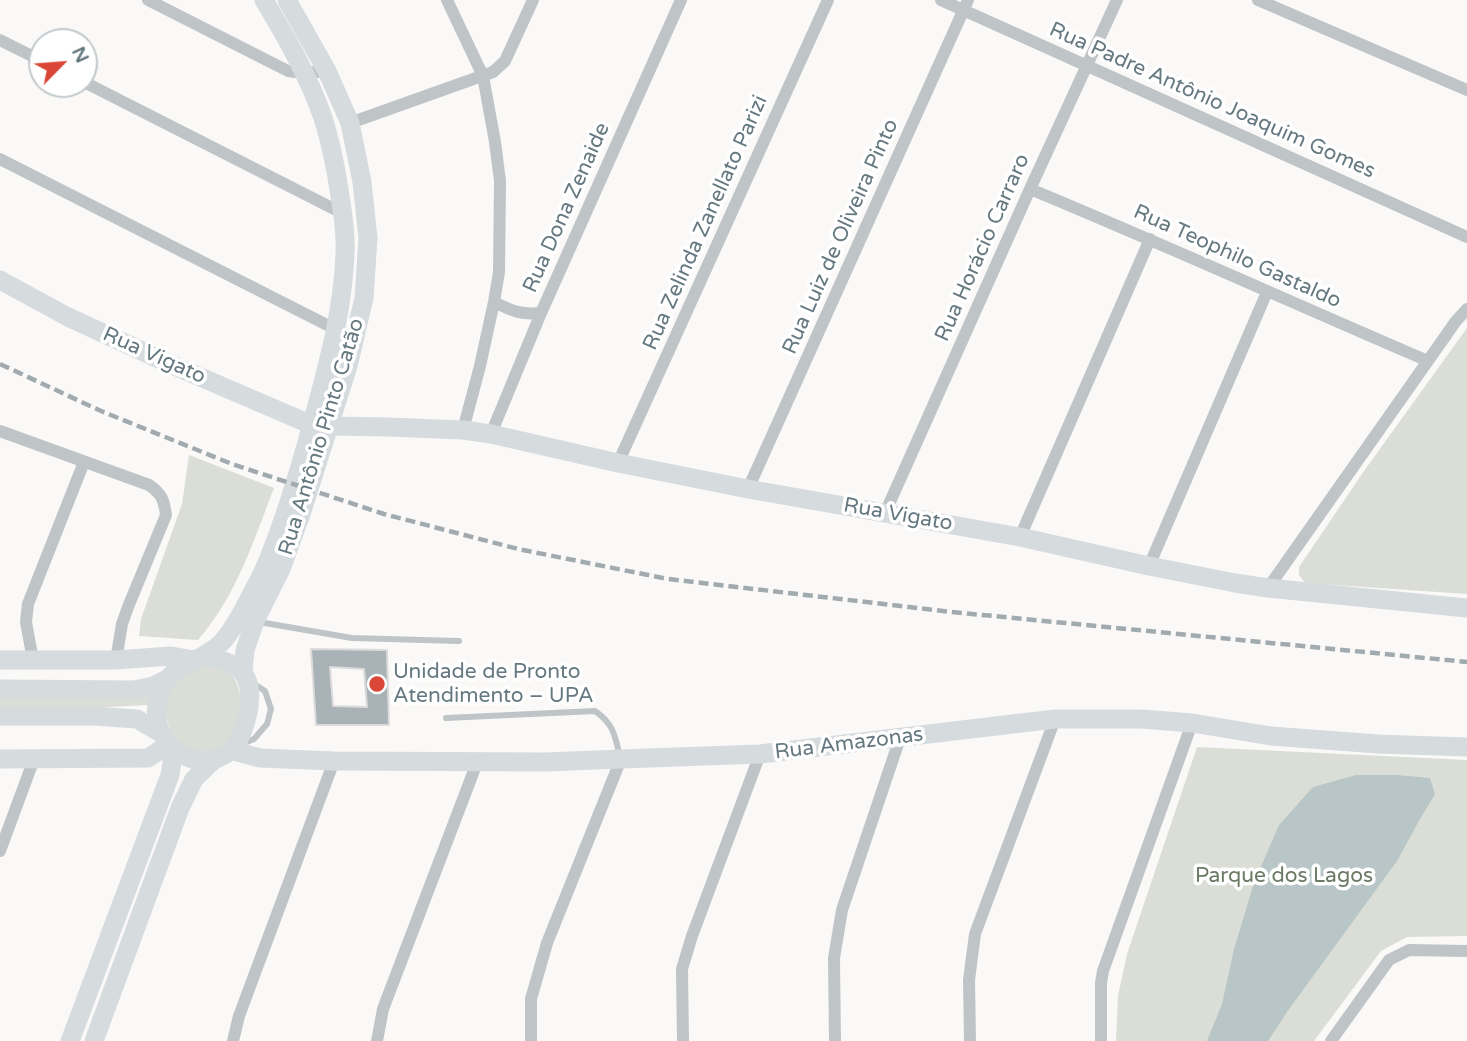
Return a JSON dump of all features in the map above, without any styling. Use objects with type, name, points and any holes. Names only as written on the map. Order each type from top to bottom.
[{"type":"street","points":[[148,0],[288,71],[327,71]]},
{"type":"street","name":"Rua Antônio Pinto Catão","points":[[264,0],[303,72],[323,117],[335,162],[342,213],[346,251],[341,301],[327,367],[321,426]]},
{"type":"street","name":"Rua Antônio Pinto Catão","points":[[244,676],[246,650],[255,621],[281,569],[294,511],[321,426],[348,366],[363,298],[368,238],[362,182],[350,123],[327,71],[287,0]]},
{"type":"street","points":[[447,0],[483,76],[500,181],[499,272],[480,366],[463,430]]},
{"type":"street","points":[[350,123],[492,72],[505,61],[533,0]]},
{"type":"street","name":"Rua Dona Zenaide","points":[[491,434],[541,313],[681,0]]},
{"type":"street","name":"Rua Zelinda Zanellato Parizi","points":[[618,463],[828,0]]},
{"type":"street","name":"Rua Padre Antônio Joaquim Gomes","points":[[941,0],[966,5],[1087,66],[1467,237]]},
{"type":"street","name":"Rua Horácio Carraro","points":[[885,513],[1117,0]]},
{"type":"street","points":[[1258,0],[1467,90]]},
{"type":"street","name":"Rua Luiz de Oliveira Pinto","points":[[748,489],[966,5]]},
{"type":"street","points":[[0,40],[28,54]]},
{"type":"street","points":[[98,89],[342,213]]},
{"type":"street","points":[[0,159],[335,329]]},
{"type":"street","name":"Rua Teophilo Gastaldo","points":[[1030,189],[1428,361]]},
{"type":"street","points":[[1020,537],[1150,239]]},
{"type":"street","name":"Rua Vigato","points":[[0,280],[93,329],[321,426],[463,430],[491,434],[748,489],[1020,537],[1149,566],[1268,588],[1467,607]]},
{"type":"street","points":[[1149,566],[1267,292]]},
{"type":"street","points":[[494,302],[519,313],[541,313]]},
{"type":"street","points":[[1268,588],[1467,309]]},
{"type":"street","points":[[0,431],[149,485],[160,493],[165,503],[166,515],[122,624],[116,660]]},
{"type":"street","points":[[33,660],[26,622],[28,604],[85,462]]},
{"type":"street","name":"Rua Antônio Pinto Catão","points":[[198,659],[223,641],[240,615],[294,511]]},
{"type":"street","points":[[0,660],[116,660],[171,656],[218,658],[233,665],[244,676],[248,691],[245,729],[227,752],[194,779],[180,808],[94,1041]]},
{"type":"street","points":[[152,657],[171,675]]},
{"type":"street","points":[[0,689],[134,690],[153,686],[198,659]]},
{"type":"street","points":[[70,1041],[170,775],[168,742],[158,722],[157,709],[161,691],[171,675]]},
{"type":"street","points":[[0,716],[137,719],[190,759],[203,761],[227,752]]},
{"type":"street","points":[[970,1041],[969,980],[975,934],[1055,719]]},
{"type":"street","name":"Rua Amazonas","points":[[227,752],[260,758],[334,761],[621,760],[760,754],[1055,719],[1141,719],[1192,723],[1271,736],[1467,747]]},
{"type":"street","points":[[1101,1041],[1103,971],[1192,723]]},
{"type":"street","points":[[835,1041],[834,958],[842,910],[900,738]]},
{"type":"street","points":[[0,759],[148,758],[168,742]]},
{"type":"street","points":[[682,1041],[682,969],[760,754]]},
{"type":"street","points":[[0,851],[34,759]]},
{"type":"street","points":[[377,1041],[383,1009],[478,760]]},
{"type":"street","points":[[531,1041],[531,999],[547,943],[621,760]]},
{"type":"street","points":[[233,1041],[239,1016],[334,761]]},
{"type":"street","points":[[1331,1041],[1389,960],[1409,950],[1467,951]]},
{"type":"lane","points":[[255,621],[352,638],[459,641]]},
{"type":"lane","points":[[446,718],[595,711],[605,718],[614,730],[621,760]]},
{"type":"green space","points":[[1467,328],[1467,594],[1305,583],[1299,575],[1299,567]]},
{"type":"green space","points":[[189,455],[274,488],[234,586],[212,623],[198,640],[139,636],[141,619],[182,504]]},
{"type":"green space","points":[[196,666],[223,669],[233,677],[239,689],[241,703],[233,733],[225,744],[214,751],[202,753],[175,744],[163,708],[173,681]]},
{"type":"green space","points":[[151,692],[148,705],[0,708],[0,695]]},
{"type":"green space","name":"Parque dos Lagos","points":[[1197,747],[1467,760],[1467,936],[1407,937],[1381,951],[1314,1041],[1116,1041],[1118,996],[1127,954]]},
{"type":"shaded area","points":[[1356,775],[1430,778],[1435,794],[1397,861],[1268,1041],[1207,1041],[1222,1004],[1234,949],[1254,883],[1279,825],[1313,787]]},
{"type":"building","name":"Unidade de Pronto Atendimento – UPA","points":[[311,649],[387,650],[389,725],[316,725]],"holes":[[[330,667],[364,669],[367,707],[333,706]]]},
{"type":"railway","points":[[0,364],[101,411],[232,464],[384,514],[518,549],[668,579],[952,612],[1467,662]]},
{"type":"place","name":"Unidade de Pronto Atendimento – UPA","points":[[377,684]]}]
